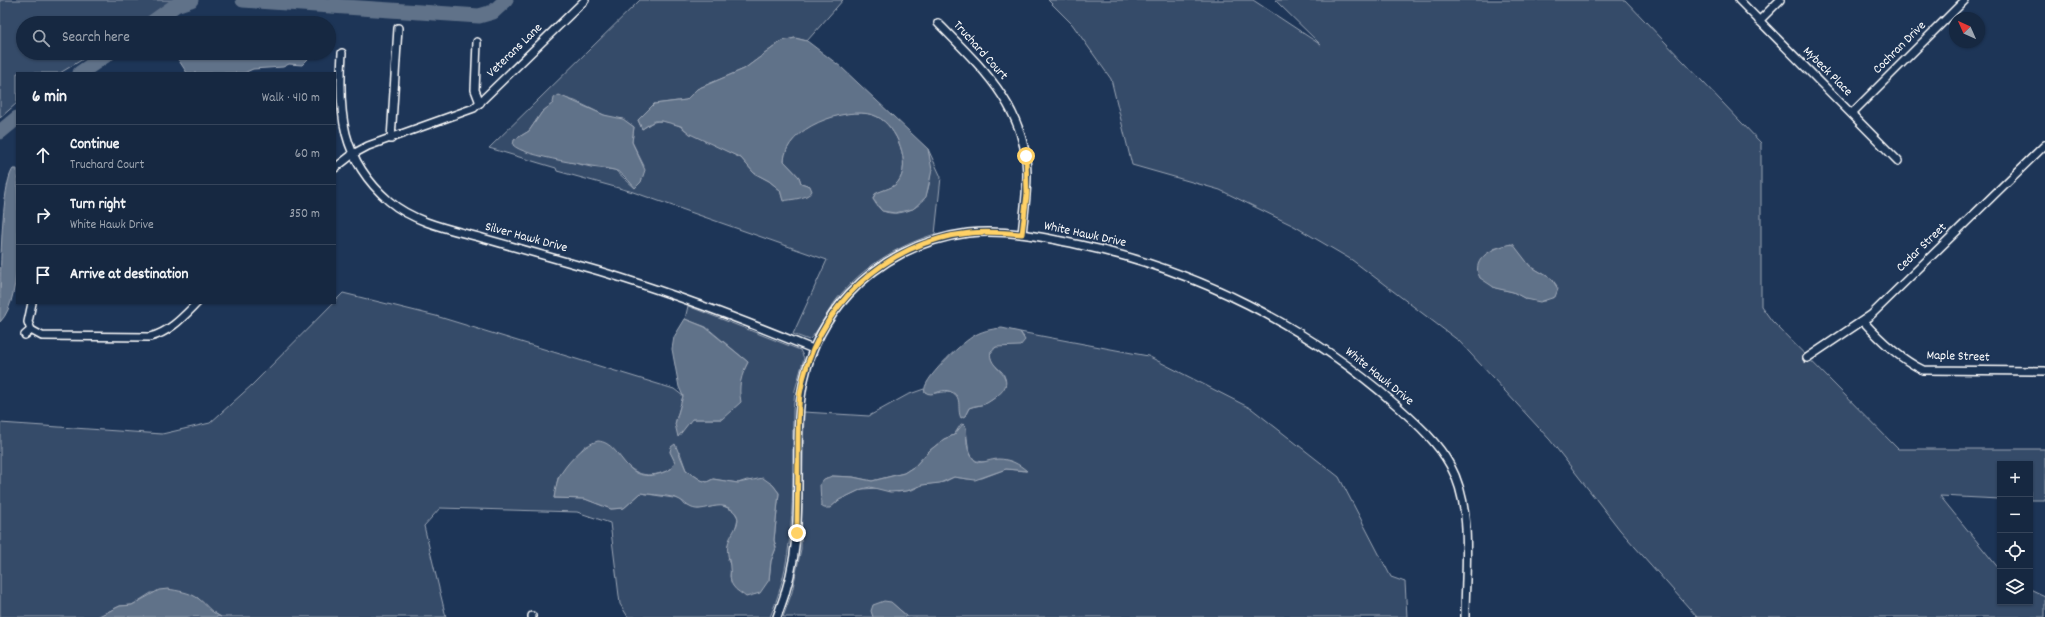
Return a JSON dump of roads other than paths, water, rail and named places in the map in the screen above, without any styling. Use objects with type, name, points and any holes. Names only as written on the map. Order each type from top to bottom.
[{"type":"street","name":"Veterans Lane","points":[[336,167],[353,154],[368,146],[468,111],[480,103],[585,0]]},
{"type":"street","name":"Mybeck Place","points":[[1739,0],[1898,161]]},
{"type":"street","points":[[1759,21],[1780,0]]},
{"type":"street","name":"Cochran Drive","points":[[1852,113],[1965,0]]},
{"type":"street","name":"Truchard Court","points":[[938,23],[990,78],[1002,93],[1018,126],[1026,156],[1027,172],[1027,194],[1022,234]]},
{"type":"street","points":[[391,138],[398,28]]},
{"type":"street","name":"Veterans Lane","points":[[478,42],[475,90],[480,103]]},
{"type":"street","name":"Silver Hawk Drive","points":[[342,53],[337,97],[345,132],[353,154],[368,178],[390,202],[424,221],[641,284],[712,309],[813,349]]},
{"type":"street","name":"Cedar Street","points":[[1807,358],[1863,322],[2045,145]]},
{"type":"street","name":"White Hawk Drive","points":[[776,617],[788,583],[794,557],[797,533],[799,407],[803,382],[813,349],[831,316],[852,291],[878,268],[896,256],[914,247],[952,236],[986,232],[1022,234],[1061,240],[1102,249],[1154,265],[1206,284],[1254,307],[1298,332],[1341,361],[1386,396],[1436,444],[1456,477],[1465,508],[1465,617]]},
{"type":"street","points":[[32,304],[28,322],[31,330],[42,336],[150,337],[158,335],[174,326],[196,304]]},
{"type":"street","name":"Maple Street","points":[[1863,322],[1892,350],[1908,362],[1923,370],[2045,371]]},
{"type":"street","points":[[25,335],[31,330]]},
{"type":"waterway","points":[[161,16],[176,5],[191,0]]},
{"type":"waterway","points":[[243,0],[479,16],[493,12],[506,0]]},
{"type":"waterway","points":[[81,72],[99,60]]},
{"type":"waterway","points":[[0,132],[16,119]]}]
